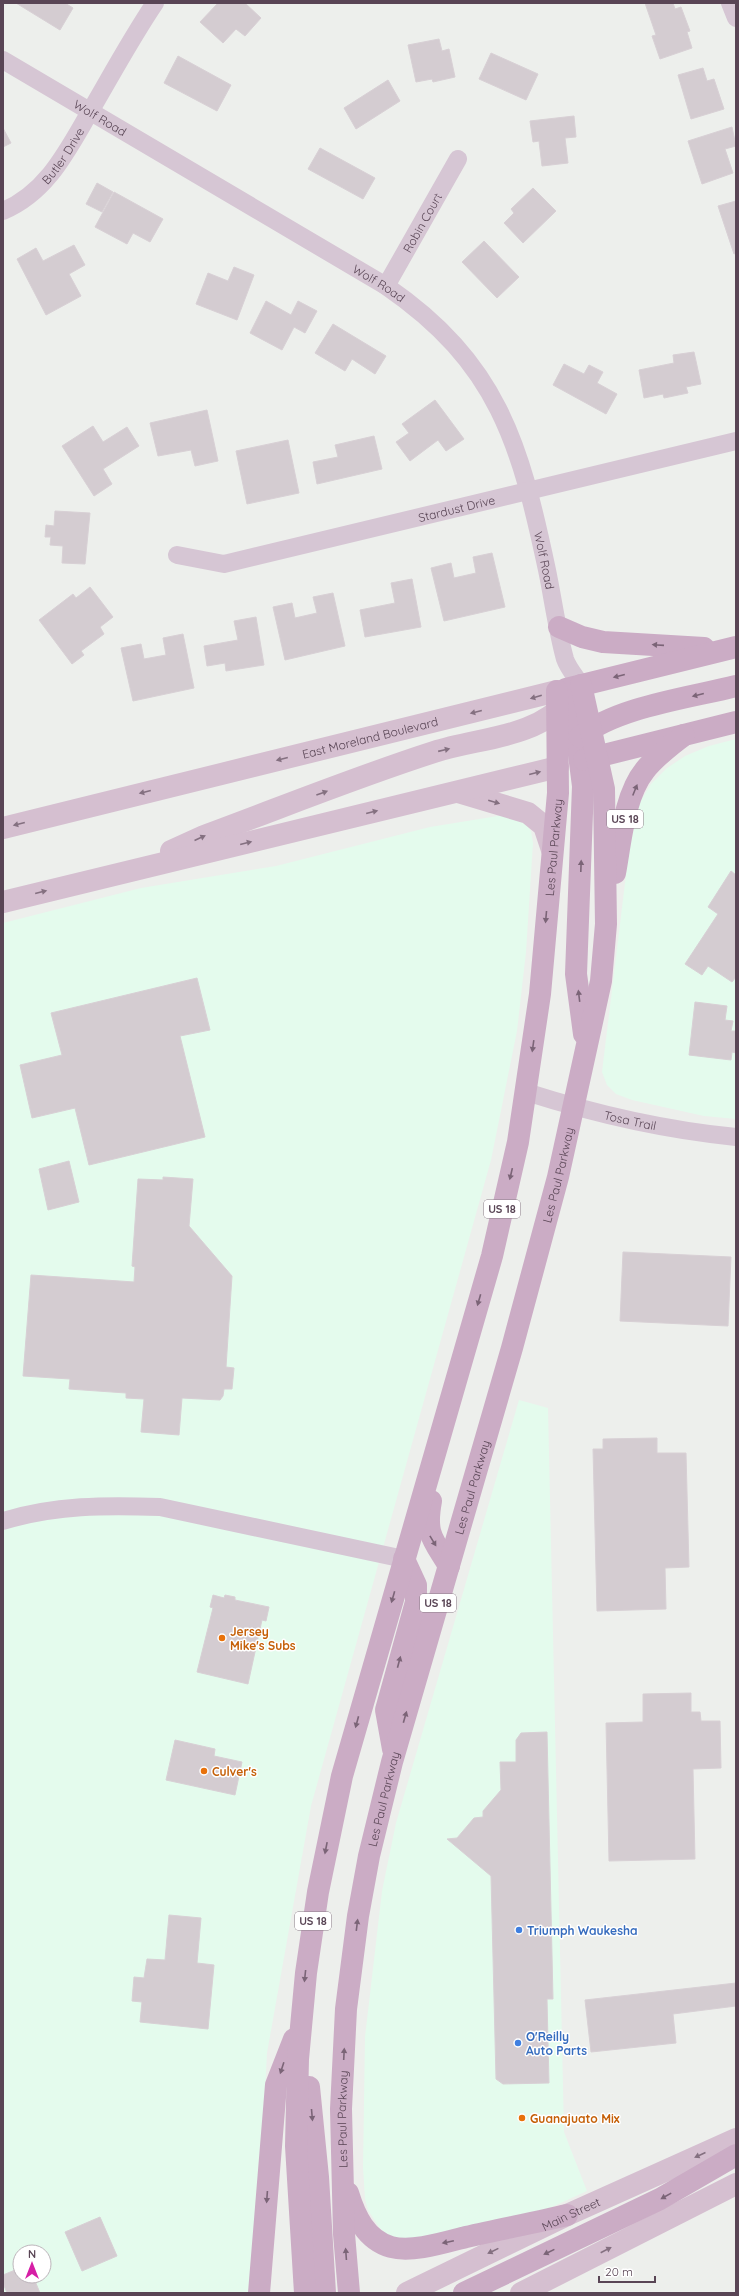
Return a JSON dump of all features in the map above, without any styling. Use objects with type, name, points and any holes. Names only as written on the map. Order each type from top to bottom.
[{"type":"main road","points":[[559,627],[582,637],[603,642],[730,649]]},
{"type":"main road","name":"East Moreland Boulevard","points":[[3,828],[560,702],[580,685],[730,649]]},
{"type":"main road","name":"Les Paul Parkway","points":[[349,2293],[342,2171],[341,2109],[346,2009],[358,1916],[369,1856],[394,1754],[512,1348],[558,1177],[601,981],[606,924],[604,789],[589,759],[584,734],[580,685]]},
{"type":"main road","points":[[3,902],[558,767],[584,734],[627,713],[736,686]]},
{"type":"main road","points":[[126,871],[204,836],[435,752],[521,731],[560,702],[584,734]]},
{"type":"main road","name":"Les Paul Parkway","points":[[305,2293],[296,2146],[301,2027],[314,1914],[331,1822],[404,1559],[492,1256],[518,1142],[540,994],[558,793],[560,702]]},
{"type":"main road","name":"US 18","points":[[558,767],[736,722]]},
{"type":"main road","name":"US 18","points":[[606,924],[625,816],[635,790],[649,765],[684,735]]},
{"type":"main road","points":[[585,1049],[576,974],[583,821],[589,759]]},
{"type":"main road","points":[[457,792],[528,813],[544,826],[552,850]]},
{"type":"main road","points":[[449,1566],[429,1534],[428,1520],[432,1495],[470,1371],[471,1327]]},
{"type":"main road","points":[[394,1754],[386,1710],[416,1602],[416,1585],[404,1559]]},
{"type":"main road","points":[[259,2293],[276,2085],[301,2027]]},
{"type":"main road","points":[[301,2027],[316,2155],[324,2293]]},
{"type":"main road","name":"Main Street","points":[[407,2293],[568,2215],[736,2139]]},
{"type":"main road","points":[[464,2293],[660,2199],[736,2155]]},
{"type":"main road","points":[[342,2171],[354,2211],[360,2224],[369,2234],[381,2242],[397,2248],[449,2242],[568,2215]]},
{"type":"main road","points":[[521,2293],[736,2184]]},
{"type":"street","name":"Butler Drive","points":[[3,211],[20,203],[40,186],[61,162],[155,3]]},
{"type":"street","points":[[730,3],[736,18]]},
{"type":"street","name":"Wolf Road","points":[[3,60],[386,286],[409,302],[438,326],[456,344],[479,374],[507,424],[530,492],[566,660],[580,685]]},
{"type":"street","name":"Robin Court","points":[[386,286],[458,159]]},
{"type":"street","name":"Stardust Drive","points":[[177,555],[224,564],[530,492],[736,441]]},
{"type":"street","name":"Wolf Road","points":[[560,702],[566,660]]},
{"type":"street","name":"Tosa Trail","points":[[526,1092],[573,1107],[668,1129],[736,1137]]},
{"type":"street","points":[[3,1521],[56,1509],[83,1506],[124,1505],[160,1508],[404,1559]]},
{"type":"shaded area","points":[[736,739],[736,1119],[704,1116],[632,1100],[616,1094],[607,1085],[602,1072],[629,850],[640,802],[651,784],[667,768],[685,756],[709,746]]},
{"type":"shaded area","points":[[504,815],[524,822],[531,831],[533,843],[526,952],[517,1031],[491,1160],[311,1806],[267,2053],[261,2169],[251,2293],[3,2293],[3,923],[141,888],[276,866],[430,827]]},
{"type":"shaded area","points":[[519,1400],[548,1408],[564,2132],[587,2191],[541,2212],[408,2241],[387,2235],[379,2227],[368,2210],[365,2199],[363,2167],[365,2037],[382,1891],[396,1823]]},
{"type":"building","points":[[16,3],[65,3],[73,8],[60,30]]},
{"type":"building","points":[[218,3],[245,3],[261,18],[245,36],[236,29],[223,43],[200,22]]},
{"type":"building","points":[[645,3],[673,3],[675,9],[681,7],[690,31],[687,32],[692,48],[660,59],[652,36],[656,35]]},
{"type":"building","points":[[439,39],[442,51],[449,49],[455,77],[433,82],[432,79],[416,82],[408,45]]},
{"type":"building","points":[[491,53],[538,74],[526,100],[479,79]]},
{"type":"building","points":[[178,56],[231,85],[217,111],[164,83]]},
{"type":"building","points":[[703,68],[707,81],[714,79],[724,109],[691,119],[678,75]]},
{"type":"building","points":[[388,80],[400,101],[356,129],[344,108]]},
{"type":"building","points":[[574,116],[576,137],[565,138],[568,163],[542,166],[539,141],[533,142],[530,121]]},
{"type":"building","points":[[732,127],[736,146],[725,149],[733,173],[702,184],[688,141]]},
{"type":"building","points":[[3,128],[11,143],[3,147]]},
{"type":"building","points":[[320,148],[375,178],[363,199],[308,169]]},
{"type":"building","points":[[97,183],[113,192],[102,212],[86,204]]},
{"type":"building","points":[[533,188],[556,211],[523,243],[504,223],[514,213],[511,209]]},
{"type":"building","points":[[114,192],[163,219],[150,242],[133,233],[127,244],[95,227]]},
{"type":"building","points":[[736,201],[736,253],[734,254],[718,206]]},
{"type":"building","points":[[484,241],[519,277],[497,298],[462,262]]},
{"type":"building","points":[[74,245],[85,265],[69,274],[81,296],[46,315],[17,259],[36,248],[43,261]]},
{"type":"building","points":[[234,267],[254,275],[237,320],[196,304],[208,273],[228,281]]},
{"type":"building","points":[[266,301],[291,315],[298,301],[317,311],[305,333],[294,327],[282,350],[250,333]]},
{"type":"building","points":[[333,324],[386,356],[375,374],[352,359],[345,371],[315,353]]},
{"type":"building","points":[[694,352],[701,384],[686,387],[688,393],[664,398],[663,394],[644,398],[639,370],[674,363],[673,355]]},
{"type":"building","points":[[564,364],[584,374],[589,365],[603,372],[597,383],[617,394],[606,414],[553,385]]},
{"type":"building","points":[[435,400],[464,439],[446,451],[438,440],[410,461],[396,442],[409,433],[402,424]]},
{"type":"building","points":[[207,410],[218,461],[195,466],[191,450],[158,456],[150,423]]},
{"type":"building","points":[[93,426],[103,442],[127,427],[139,446],[103,469],[112,484],[94,496],[62,446]]},
{"type":"building","points":[[374,436],[382,469],[317,484],[313,462],[338,457],[335,445]]},
{"type":"building","points":[[288,440],[299,493],[247,504],[236,451]]},
{"type":"building","points":[[55,511],[90,513],[85,564],[62,563],[63,546],[50,545],[51,537],[45,537],[46,525],[54,526]]},
{"type":"building","points":[[492,553],[505,607],[444,621],[431,568],[451,563],[454,578],[476,573],[473,557]]},
{"type":"building","points":[[412,579],[421,627],[365,637],[360,610],[395,603],[391,583]]},
{"type":"building","points":[[90,587],[113,617],[100,627],[104,634],[81,651],[84,655],[72,664],[39,620],[73,594],[76,598]]},
{"type":"building","points":[[333,593],[345,646],[285,660],[273,607],[292,603],[295,618],[317,613],[313,597]]},
{"type":"building","points":[[256,617],[264,665],[226,671],[225,663],[207,666],[204,646],[238,640],[234,621]]},
{"type":"building","points":[[183,634],[194,688],[133,701],[121,648],[141,644],[144,659],[166,655],[163,638]]},
{"type":"building","points":[[731,871],[736,875],[736,977],[732,982],[708,966],[702,975],[685,964],[718,914],[708,907]]},
{"type":"building","points":[[197,978],[210,1030],[180,1036],[205,1137],[89,1165],[75,1108],[32,1118],[20,1065],[62,1055],[51,1013]]},
{"type":"building","points":[[695,1002],[727,1006],[725,1020],[733,1021],[731,1031],[736,1031],[736,1053],[732,1052],[731,1060],[689,1055]]},
{"type":"building","points":[[69,1161],[79,1202],[48,1210],[39,1169]]},
{"type":"building","points":[[163,1177],[193,1179],[189,1226],[232,1276],[226,1367],[234,1368],[232,1389],[224,1389],[223,1396],[220,1400],[182,1398],[179,1435],[141,1432],[144,1399],[126,1398],[126,1393],[69,1389],[70,1379],[23,1376],[31,1275],[134,1282],[135,1267],[132,1266],[138,1179],[163,1180]]},
{"type":"building","points":[[623,1252],[731,1257],[728,1326],[620,1321]]},
{"type":"building","points":[[657,1438],[657,1453],[686,1453],[689,1567],[665,1568],[666,1609],[597,1611],[593,1449],[603,1449],[603,1439]]},
{"type":"building","points":[[213,1595],[224,1598],[225,1595],[235,1597],[235,1600],[269,1607],[266,1621],[262,1620],[248,1684],[197,1672],[213,1608],[210,1607]]},
{"type":"building","points":[[691,1693],[691,1712],[700,1712],[701,1721],[720,1721],[721,1768],[693,1769],[695,1859],[609,1861],[606,1723],[643,1722],[643,1694]]},
{"type":"building","points":[[547,1732],[553,1999],[547,1999],[549,2083],[503,2084],[496,2079],[491,1876],[447,1839],[457,1838],[474,1818],[483,1817],[483,1811],[501,1790],[500,1762],[516,1762],[516,1740],[521,1733]]},
{"type":"building","name":"Culver's","points":[[175,1740],[215,1749],[214,1756],[242,1762],[235,1795],[166,1780]]},
{"type":"building","points":[[169,1915],[201,1918],[197,1963],[214,1965],[208,2029],[140,2022],[142,2002],[132,2001],[134,1977],[144,1978],[147,1959],[165,1960]]},
{"type":"building","points":[[736,1983],[736,2006],[673,2014],[676,2043],[591,2052],[585,2000]]},
{"type":"building","points":[[100,2217],[117,2256],[82,2271],[65,2232]]},
{"type":"building","points":[[12,2271],[12,2284],[36,2284],[40,2293],[7,2293],[3,2283],[3,2275]]},
{"type":"place","name":"Jersey Mike's Subs","points":[[222,1638]]},
{"type":"place","name":"Culver's","points":[[204,1771]]},
{"type":"place","name":"Triumph Waukesha","points":[[519,1930]]},
{"type":"place","name":"O'Reilly Auto Parts","points":[[518,2043]]},
{"type":"place","name":"Guanajuato Mix","points":[[522,2118]]}]
